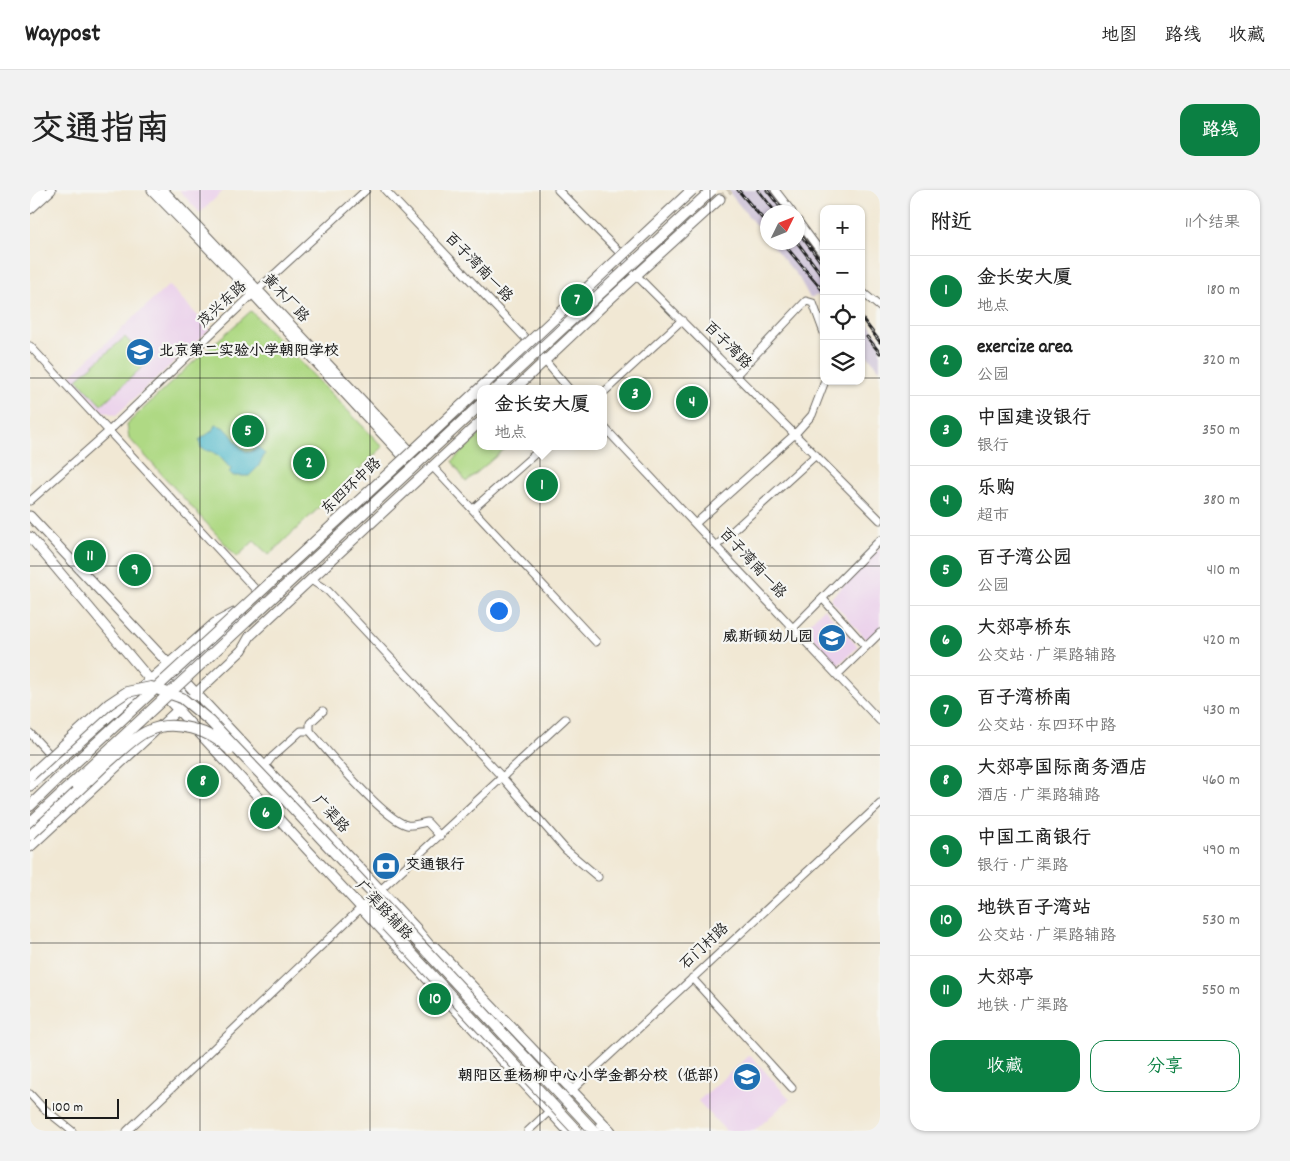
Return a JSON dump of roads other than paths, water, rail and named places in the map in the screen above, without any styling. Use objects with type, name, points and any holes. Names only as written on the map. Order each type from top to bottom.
[{"type":"highway","name":"东四环中路","points":[[483,385],[692,190]]},
{"type":"highway","points":[[501,385],[711,190]]},
{"type":"highway","name":"东四环中路","points":[[30,806],[477,391]]},
{"type":"highway","name":"东四环中路","points":[[30,823],[477,408]]},
{"type":"highway","name":"广渠路","points":[[30,776],[108,704],[127,692],[151,687],[182,698],[210,721],[278,792],[594,1131]]},
{"type":"highway","name":"广渠路","points":[[30,835],[120,752],[148,730],[179,726],[210,736],[223,744],[256,777],[585,1131]]},
{"type":"highway","points":[[361,908],[386,926],[577,1131]]},
{"type":"highway","points":[[413,926],[443,962],[607,1129]]},
{"type":"main road","points":[[30,200],[41,190]]},
{"type":"main road","points":[[30,209],[51,190]]},
{"type":"main road","points":[[152,190],[256,292],[405,452]]},
{"type":"main road","name":"黄木厂路","points":[[162,190],[256,292]]},
{"type":"main road","name":"东四环中路","points":[[490,385],[530,343],[581,303],[622,256],[698,190]]},
{"type":"main road","points":[[634,272],[711,190]]},
{"type":"main road","points":[[507,385],[542,357],[634,272],[720,199]]},
{"type":"main road","points":[[518,385],[542,357]]},
{"type":"main road","name":"东四环中路","points":[[219,646],[248,608],[477,398]]},
{"type":"main road","name":"东四环中路","points":[[164,696],[219,646],[257,616],[477,413]]},
{"type":"main road","points":[[250,636],[477,424]]},
{"type":"main road","name":"广渠路","points":[[30,516],[169,665],[179,683],[196,694],[413,926],[448,958],[607,1129]]},
{"type":"main road","points":[[30,537],[151,681],[178,710]]},
{"type":"main road","points":[[230,615],[248,608]]},
{"type":"main road","name":"东四环中路","points":[[30,786],[215,623],[230,615]]},
{"type":"main road","points":[[30,847],[242,650],[250,636],[257,616]]},
{"type":"main road","points":[[151,681],[179,683],[188,700],[248,763],[257,768],[264,767]]},
{"type":"main road","name":"广渠路辅路","points":[[178,710],[568,1131]]},
{"type":"main road","points":[[214,727],[227,736],[238,739]]},
{"type":"street","name":"茂兴东路","points":[[30,501],[109,431],[366,190]]},
{"type":"street","name":"百子湾南一路","points":[[385,190],[530,343],[566,385]]},
{"type":"street","name":"百子湾路","points":[[558,190],[622,256],[634,272],[880,520]]},
{"type":"street","name":"东四环中路","points":[[622,256],[688,190]]},
{"type":"street","points":[[775,190],[787,205]]},
{"type":"street","points":[[805,230],[820,251]]},
{"type":"street","points":[[865,294],[880,307]]},
{"type":"street","points":[[736,375],[806,302],[813,303],[820,323]]},
{"type":"street","points":[[607,389],[682,320]]},
{"type":"street","name":"东四环中路","points":[[482,385],[530,343]]},
{"type":"street","points":[[30,346],[257,591]]},
{"type":"street","points":[[695,524],[795,434],[812,415],[823,385]]},
{"type":"street","name":"东四环中路","points":[[230,615],[405,452],[477,389]]},
{"type":"street","name":"百子湾南一路","points":[[607,430],[880,721]]},
{"type":"street","points":[[473,510],[540,450]]},
{"type":"street","points":[[716,546],[816,455]]},
{"type":"street","points":[[432,466],[596,642]]},
{"type":"street","points":[[793,628],[880,540]]},
{"type":"street","points":[[311,580],[328,591],[502,778],[566,850],[598,877]]},
{"type":"street","points":[[823,599],[866,647]]},
{"type":"street","points":[[837,675],[880,633]]},
{"type":"street","points":[[310,732],[310,723],[322,711]]},
{"type":"street","points":[[128,1131],[361,908],[566,719]]},
{"type":"street","points":[[264,767],[272,757],[301,731],[310,732],[365,792],[390,816],[408,826],[427,822],[440,836]]},
{"type":"street","points":[[30,732],[57,762]]},
{"type":"street","name":"石门村路","points":[[528,1131],[880,804]]},
{"type":"street","points":[[692,978],[792,1088]]},
{"type":"street","points":[[513,1073],[527,1072],[535,1064],[537,1053]]},
{"type":"street","points":[[30,1094],[42,1107],[72,1131]]},
{"type":"street","points":[[585,1131],[587,1128],[595,1126],[607,1129]]},
{"type":"water","points":[[215,425],[221,426],[226,430],[245,451],[250,452],[258,447],[265,454],[258,467],[249,476],[234,476],[229,473],[231,469],[219,456],[201,448],[199,440],[212,431]]},
{"type":"tunnel","points":[[720,199],[730,190]]},
{"type":"railway","points":[[738,190],[760,216]]},
{"type":"railway","points":[[758,190],[770,205]]},
{"type":"railway","points":[[767,190],[779,205]]},
{"type":"railway","points":[[805,240],[820,261]]},
{"type":"railway","points":[[789,250],[820,287]]},
{"type":"railway","points":[[803,250],[820,273]]},
{"type":"railway","points":[[865,322],[880,342]]},
{"type":"railway","points":[[867,337],[880,353]]},
{"type":"place","name":"百子湾桥南","points":[[577,300]]},
{"type":"place","name":"北京第二实验小学朝阳学校","points":[[140,352]]},
{"type":"place","name":"中国建设银行","points":[[635,394]]},
{"type":"place","name":"乐购","points":[[692,402]]},
{"type":"place","name":"百子湾公园","points":[[248,431]]},
{"type":"place","name":"exercize area","points":[[309,463]]},
{"type":"place","name":"金长安大厦","points":[[542,485]]},
{"type":"place","name":"大郊亭","points":[[90,556]]},
{"type":"place","name":"中国工商银行","points":[[135,570]]},
{"type":"place","name":"威斯顿幼儿园","points":[[832,638]]},
{"type":"place","name":"大郊亭国际商务酒店","points":[[203,781]]},
{"type":"place","name":"大郊亭桥东","points":[[266,813]]},
{"type":"place","name":"交通银行","points":[[386,866]]},
{"type":"place","name":"地铁百子湾站","points":[[435,999]]},
{"type":"place","name":"朝阳区垂杨柳中心小学金都分校（低部）","points":[[747,1077]]}]
